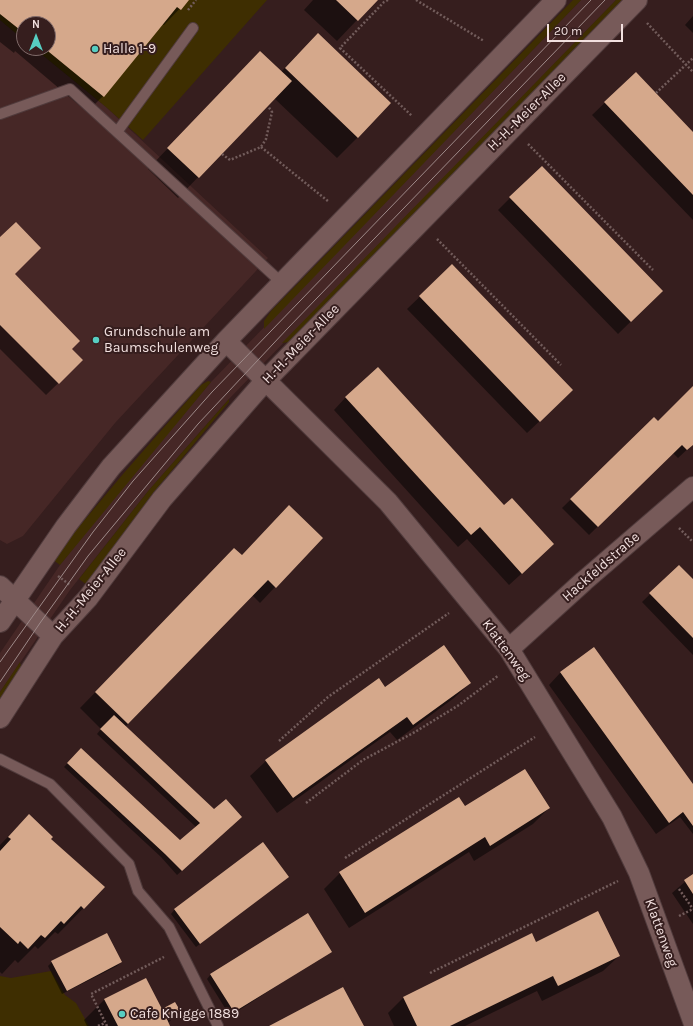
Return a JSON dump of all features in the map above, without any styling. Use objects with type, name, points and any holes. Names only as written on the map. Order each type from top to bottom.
[{"type":"street","points":[[0,622],[7,593],[66,526],[111,467],[226,341],[556,0]]},
{"type":"street","name":"H.-H.-Meier-Allee","points":[[0,718],[54,636],[88,598],[162,499],[266,380],[419,221],[634,3]]},
{"type":"street","name":"Klattenweg","points":[[226,341],[388,502],[513,656],[612,817],[639,874],[693,1021]]},
{"type":"street","name":"Hackfeldstraße","points":[[513,656],[584,581],[693,487]]},
{"type":"street","points":[[7,593],[54,636]]},
{"type":"lane","points":[[117,132],[193,28]]},
{"type":"lane","points":[[0,114],[70,89],[282,283]]},
{"type":"lane","points":[[0,759],[50,784],[129,864],[138,891],[169,927],[218,1026]]},
{"type":"path","points":[[184,15],[196,0]]},
{"type":"path","points":[[388,0],[384,2],[340,48],[428,132]]},
{"type":"path","points":[[416,0],[504,53]]},
{"type":"path","points":[[634,3],[693,72]]},
{"type":"path","points":[[656,93],[693,58]]},
{"type":"path","points":[[222,154],[230,160],[261,147],[266,139],[272,112],[268,106]]},
{"type":"path","points":[[512,128],[653,270]]},
{"type":"path","points":[[261,147],[346,216]]},
{"type":"path","points":[[419,221],[562,365]]},
{"type":"path","points":[[55,574],[75,588]]},
{"type":"path","points":[[279,741],[328,697],[469,600]]},
{"type":"path","points":[[306,802],[363,760],[415,732],[459,705],[513,656]]},
{"type":"path","points":[[345,858],[556,724]]},
{"type":"path","points":[[430,973],[608,884],[639,874]]},
{"type":"path","points":[[679,889],[693,909],[684,914]]},
{"type":"path","points":[[107,1026],[91,994],[180,950]]},
{"type":"path","points":[[98,1026],[105,1023]]},
{"type":"shaded area","points":[[0,0],[267,0],[143,140],[106,107],[44,56],[56,56],[56,16],[16,16],[16,33],[0,20]]},
{"type":"shaded area","points":[[573,0],[581,0],[264,329],[264,321],[271,311]]},
{"type":"shaded area","points":[[581,0],[616,0],[229,399],[149,490],[70,590],[0,692],[0,653],[60,565],[129,478],[211,382]]},
{"type":"shaded area","points":[[616,0],[622,0],[296,335],[289,342],[282,343]]},
{"type":"shaded area","name":"Grundschule am Baumschulenweg","points":[[0,20],[16,33],[16,56],[44,56],[106,107],[268,258],[115,423],[23,536],[7,544],[0,540]]},
{"type":"shaded area","points":[[208,381],[211,382],[60,565],[52,559],[123,474],[201,385]]},
{"type":"shaded area","points":[[229,399],[229,402],[153,493],[87,585],[79,579],[149,490]]},
{"type":"shaded area","points":[[20,662],[21,667],[19,673],[0,702],[0,692]]},
{"type":"shaded area","points":[[51,971],[65,995],[76,1003],[89,1026],[0,1026],[0,976],[11,978]]},
{"type":"building","name":"Halle 1-9","points":[[0,0],[189,0],[181,10],[177,7],[104,97],[54,56],[56,56],[56,16],[16,16],[16,27],[0,14]]},
{"type":"building","points":[[336,0],[378,0],[358,21]]},
{"type":"building","points":[[318,33],[391,103],[358,138],[285,68]]},
{"type":"building","points":[[260,51],[292,81],[199,178],[167,148]]},
{"type":"building","points":[[636,72],[693,132],[693,195],[604,102]]},
{"type":"building","points":[[542,166],[663,291],[631,322],[509,197]]},
{"type":"building","points":[[16,222],[41,248],[15,274],[80,341],[72,349],[83,360],[59,384],[0,325],[0,237]]},
{"type":"building","points":[[452,264],[573,390],[540,422],[419,296]]},
{"type":"building","points":[[378,367],[504,505],[512,498],[554,544],[522,574],[480,527],[471,535],[345,397]]},
{"type":"building","points":[[693,386],[693,445],[687,450],[682,445],[598,527],[570,499],[654,417],[658,421]]},
{"type":"building","points":[[289,505],[323,538],[276,588],[268,580],[128,724],[95,692],[234,548],[242,555]]},
{"type":"building","points":[[679,565],[693,579],[693,638],[649,593]]},
{"type":"building","points":[[444,645],[471,683],[413,725],[407,717],[293,798],[265,760],[379,678],[385,687]]},
{"type":"building","points":[[594,647],[693,784],[693,826],[683,812],[669,823],[560,672]]},
{"type":"building","points":[[114,715],[214,809],[226,799],[242,817],[182,871],[67,763],[81,748],[180,840],[200,823],[100,729]]},
{"type":"building","points":[[525,769],[550,808],[490,846],[485,837],[365,913],[339,872],[459,797],[465,806]]},
{"type":"building","points":[[29,814],[53,837],[51,839],[105,887],[84,909],[81,906],[64,924],[61,921],[45,938],[41,935],[28,949],[20,941],[18,944],[0,927],[0,851],[11,839],[8,837]]},
{"type":"building","points":[[263,842],[289,877],[200,944],[174,909]]},
{"type":"building","points":[[693,874],[693,894],[684,880]]},
{"type":"building","points":[[598,911],[620,956],[558,986],[553,976],[450,1026],[417,1026],[403,997],[532,933],[536,942]]},
{"type":"building","points":[[308,913],[332,952],[234,1012],[210,974]]},
{"type":"building","points":[[107,933],[122,962],[67,991],[51,961]]},
{"type":"building","points":[[146,978],[162,1009],[175,1002],[181,1012],[167,1019],[170,1026],[118,1026],[104,999]]},
{"type":"building","points":[[343,987],[364,1026],[269,1026]]},
{"type":"tram line","points":[[0,662],[93,532],[133,481],[212,392],[591,0]]},
{"type":"tram line","points":[[0,682],[88,556],[198,424],[288,328],[605,0]]},
{"type":"place","name":"Halle 1-9","points":[[95,49]]},
{"type":"place","name":"Grundschule am Baumschulenweg","points":[[96,340]]},
{"type":"place","name":"Cafe Knigge 1889","points":[[122,1014]]}]
